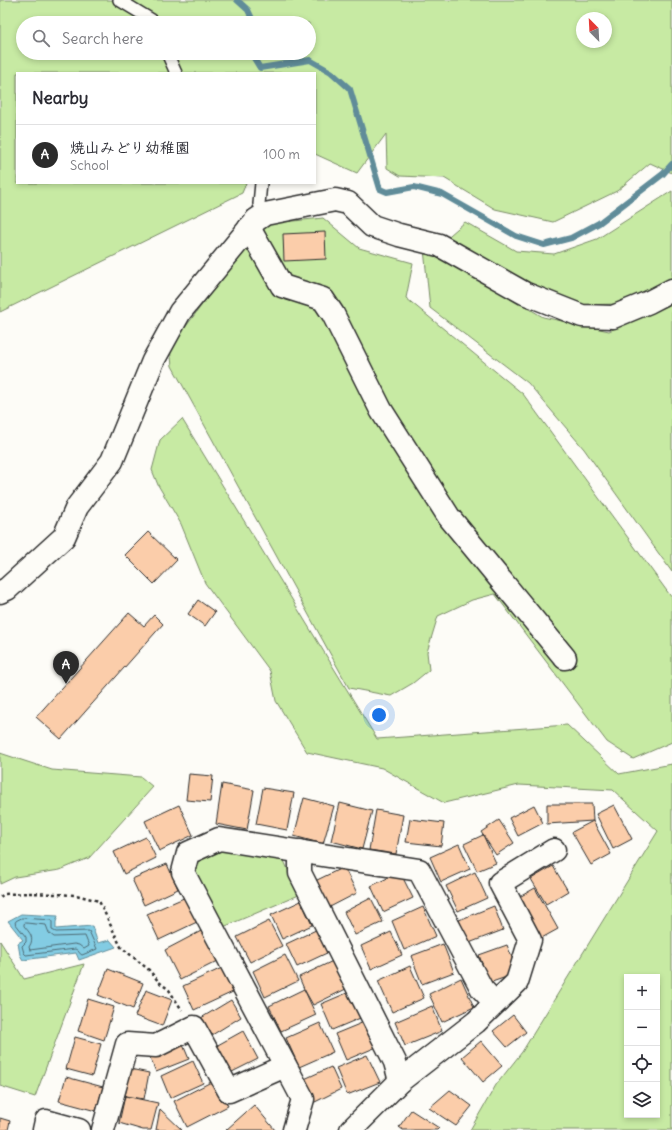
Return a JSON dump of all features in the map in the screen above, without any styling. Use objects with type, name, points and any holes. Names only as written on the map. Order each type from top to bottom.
[{"type":"street","points":[[0,592],[7,589],[64,537],[77,507],[112,461],[153,361],[180,312],[257,221],[335,200],[348,203],[372,226],[399,235],[439,244],[524,293],[582,316],[613,317],[649,302],[672,290]]},
{"type":"street","points":[[257,221],[282,286],[323,299],[333,314],[381,410],[449,516],[565,658]]},
{"type":"street","points":[[294,1130],[303,1099],[183,872],[188,853],[219,839],[419,870],[482,989],[495,1004]]},
{"type":"street","points":[[351,1130],[400,1081],[476,1022],[516,982],[530,940],[500,883],[554,850]]},
{"type":"street","points":[[300,852],[300,872],[395,1062],[400,1081]]},
{"type":"street","points":[[103,1130],[127,1044],[156,1046],[194,1027],[229,1091],[285,1066]]},
{"type":"street","points":[[44,1130],[46,1121],[79,1130]]},
{"type":"lane","points":[[119,0],[145,16]]},
{"type":"lane","points":[[170,60],[176,72]]},
{"type":"lane","points":[[257,221],[261,184]]},
{"type":"path","points":[[0,897],[4,894],[32,893],[76,895],[99,901],[121,947],[149,970],[159,982],[169,990],[178,1006],[194,1027]]},
{"type":"green space","points":[[0,0],[672,0],[672,173],[650,163],[617,191],[553,222],[495,209],[444,178],[400,176],[387,168],[386,134],[357,173],[316,154],[316,72],[16,72],[16,184],[246,184],[242,193],[0,312]]},
{"type":"green space","points":[[672,191],[672,277],[657,289],[618,304],[577,305],[533,290],[461,245],[443,241],[465,222],[516,251],[554,254],[597,239]]},
{"type":"green space","points":[[323,218],[359,248],[413,263],[406,298],[523,394],[672,598],[672,742],[633,759],[607,742],[495,594],[472,600],[438,616],[427,652],[429,670],[413,683],[391,696],[349,688],[172,366],[170,348],[235,260],[265,224]]},
{"type":"green space","points":[[424,249],[448,260],[543,317],[609,331],[672,304],[672,572],[584,449],[528,383],[430,308]]},
{"type":"green space","points":[[182,419],[377,739],[567,725],[619,774],[672,764],[672,1130],[470,1130],[496,1085],[522,1052],[658,831],[613,790],[519,785],[444,803],[382,768],[307,752],[276,701],[270,671],[205,583],[181,524],[158,485],[152,470],[160,440]]},
{"type":"green space","points":[[0,753],[52,770],[141,777],[153,787],[89,858],[60,870],[15,877],[0,884]]},
{"type":"green space","points":[[219,847],[282,856],[299,895],[221,928],[188,872],[194,858]]},
{"type":"green space","points":[[0,941],[24,979],[84,964],[35,1097],[0,1086]]},
{"type":"water","points":[[21,914],[58,916],[56,929],[92,926],[98,943],[110,940],[116,947],[79,960],[76,953],[23,960],[20,955],[18,943],[23,940],[8,921]]},
{"type":"building","points":[[325,232],[326,259],[284,261],[283,234]]},
{"type":"building","points":[[148,532],[177,560],[154,584],[125,555]]},
{"type":"building","points":[[198,600],[215,612],[205,626],[188,614]]},
{"type":"building","points":[[129,613],[144,626],[154,615],[163,624],[61,739],[36,717]]},
{"type":"building","points":[[189,774],[213,776],[210,802],[186,800]]},
{"type":"building","points":[[222,784],[254,790],[247,830],[216,824]]},
{"type":"building","points":[[263,788],[294,793],[287,830],[256,824]]},
{"type":"building","points":[[304,798],[334,806],[323,844],[294,836]]},
{"type":"building","points":[[340,803],[372,811],[362,849],[331,841]]},
{"type":"building","points":[[547,804],[592,804],[593,821],[547,824]]},
{"type":"building","points":[[179,805],[193,835],[159,851],[145,821]]},
{"type":"building","points":[[534,805],[543,823],[518,836],[509,818]]},
{"type":"building","points":[[614,805],[632,839],[613,849],[596,814]]},
{"type":"building","points":[[376,810],[403,815],[396,854],[369,850]]},
{"type":"building","points":[[410,819],[444,823],[441,846],[406,842]]},
{"type":"building","points":[[499,820],[514,843],[496,855],[481,832]]},
{"type":"building","points":[[593,821],[611,854],[591,865],[572,832]]},
{"type":"building","points":[[483,835],[496,863],[477,871],[464,844]]},
{"type":"building","points":[[146,837],[156,858],[124,874],[114,852]]},
{"type":"building","points":[[459,844],[470,869],[441,882],[430,857]]},
{"type":"building","points":[[167,864],[178,889],[144,905],[132,879]]},
{"type":"building","points":[[553,866],[568,891],[546,904],[531,879]]},
{"type":"building","points":[[344,867],[357,893],[328,908],[315,881]]},
{"type":"building","points":[[400,872],[413,898],[383,912],[371,886]]},
{"type":"building","points":[[475,872],[487,898],[458,911],[446,886]]},
{"type":"building","points":[[535,888],[558,929],[538,940],[516,899]]},
{"type":"building","points":[[186,897],[197,922],[159,940],[147,914]]},
{"type":"building","points":[[371,898],[383,922],[355,935],[344,912]]},
{"type":"building","points":[[301,901],[312,925],[282,939],[271,915]]},
{"type":"building","points":[[494,906],[503,930],[469,943],[459,920]]},
{"type":"building","points":[[423,907],[436,936],[404,950],[392,921]]},
{"type":"building","points":[[269,921],[282,946],[250,962],[237,937]]},
{"type":"building","points":[[318,929],[329,952],[297,967],[286,944]]},
{"type":"building","points":[[203,930],[218,961],[180,980],[165,950]]},
{"type":"building","points":[[391,932],[402,955],[371,969],[361,946]]},
{"type":"building","points":[[443,944],[454,972],[422,984],[411,956]]},
{"type":"building","points":[[507,945],[518,973],[489,983],[479,955]]},
{"type":"building","points":[[285,955],[298,981],[265,997],[253,971]]},
{"type":"building","points":[[337,959],[350,987],[313,1005],[299,977]]},
{"type":"building","points":[[410,966],[424,998],[392,1012],[378,981]]},
{"type":"building","points":[[224,967],[235,991],[194,1010],[183,986]]},
{"type":"building","points":[[108,969],[143,983],[133,1009],[98,995]]},
{"type":"building","points":[[461,978],[474,1007],[442,1022],[429,994]]},
{"type":"building","points":[[304,989],[316,1015],[281,1031],[269,1006]]},
{"type":"building","points":[[146,990],[172,1000],[162,1026],[135,1016]]},
{"type":"building","points":[[354,990],[365,1016],[332,1030],[321,1004]]},
{"type":"building","points":[[88,999],[114,1007],[104,1040],[78,1031]]},
{"type":"building","points":[[231,1000],[241,1017],[212,1035],[201,1018]]},
{"type":"building","points":[[432,1006],[442,1031],[405,1046],[395,1022]]},
{"type":"building","points":[[513,1015],[526,1032],[507,1047],[493,1031]]},
{"type":"building","points":[[369,1020],[379,1046],[346,1060],[335,1034]]},
{"type":"building","points":[[320,1023],[333,1052],[299,1067],[286,1038]]},
{"type":"building","points":[[243,1031],[258,1059],[230,1073],[216,1046]]},
{"type":"building","points":[[75,1037],[101,1044],[92,1076],[66,1069]]},
{"type":"building","points":[[181,1040],[189,1059],[156,1072],[148,1053]]},
{"type":"building","points":[[481,1041],[502,1066],[483,1082],[462,1057]]},
{"type":"building","points":[[367,1055],[380,1082],[347,1095],[336,1068]]},
{"type":"building","points":[[193,1061],[203,1083],[170,1098],[161,1076]]},
{"type":"building","points":[[331,1067],[341,1089],[311,1104],[300,1081]]},
{"type":"building","points":[[130,1069],[149,1073],[144,1099],[125,1096]]},
{"type":"building","points":[[66,1077],[103,1087],[96,1111],[59,1101]]},
{"type":"building","points":[[215,1080],[228,1106],[187,1127],[174,1101]]},
{"type":"building","points":[[450,1090],[472,1106],[456,1126],[429,1108]]},
{"type":"building","points":[[125,1096],[158,1103],[151,1130],[143,1130],[119,1123]]},
{"type":"building","points":[[254,1105],[275,1130],[226,1130]]},
{"type":"building","points":[[160,1109],[182,1130],[156,1130]]},
{"type":"building","points":[[411,1110],[439,1128],[437,1130],[403,1130],[399,1127]]},
{"type":"building","points":[[0,1118],[10,1121],[8,1130],[0,1130]]},
{"type":"waterway","points":[[237,0],[248,10],[251,16]]},
{"type":"waterway","points":[[255,60],[260,68],[310,60]]},
{"type":"waterway","points":[[310,60],[331,72],[350,89],[380,189],[387,192],[414,187],[442,194],[516,236],[544,245],[571,238],[599,223],[663,174],[672,164]]},
{"type":"place","name":"焼山みどり幼稚園","points":[[66,684]]}]
